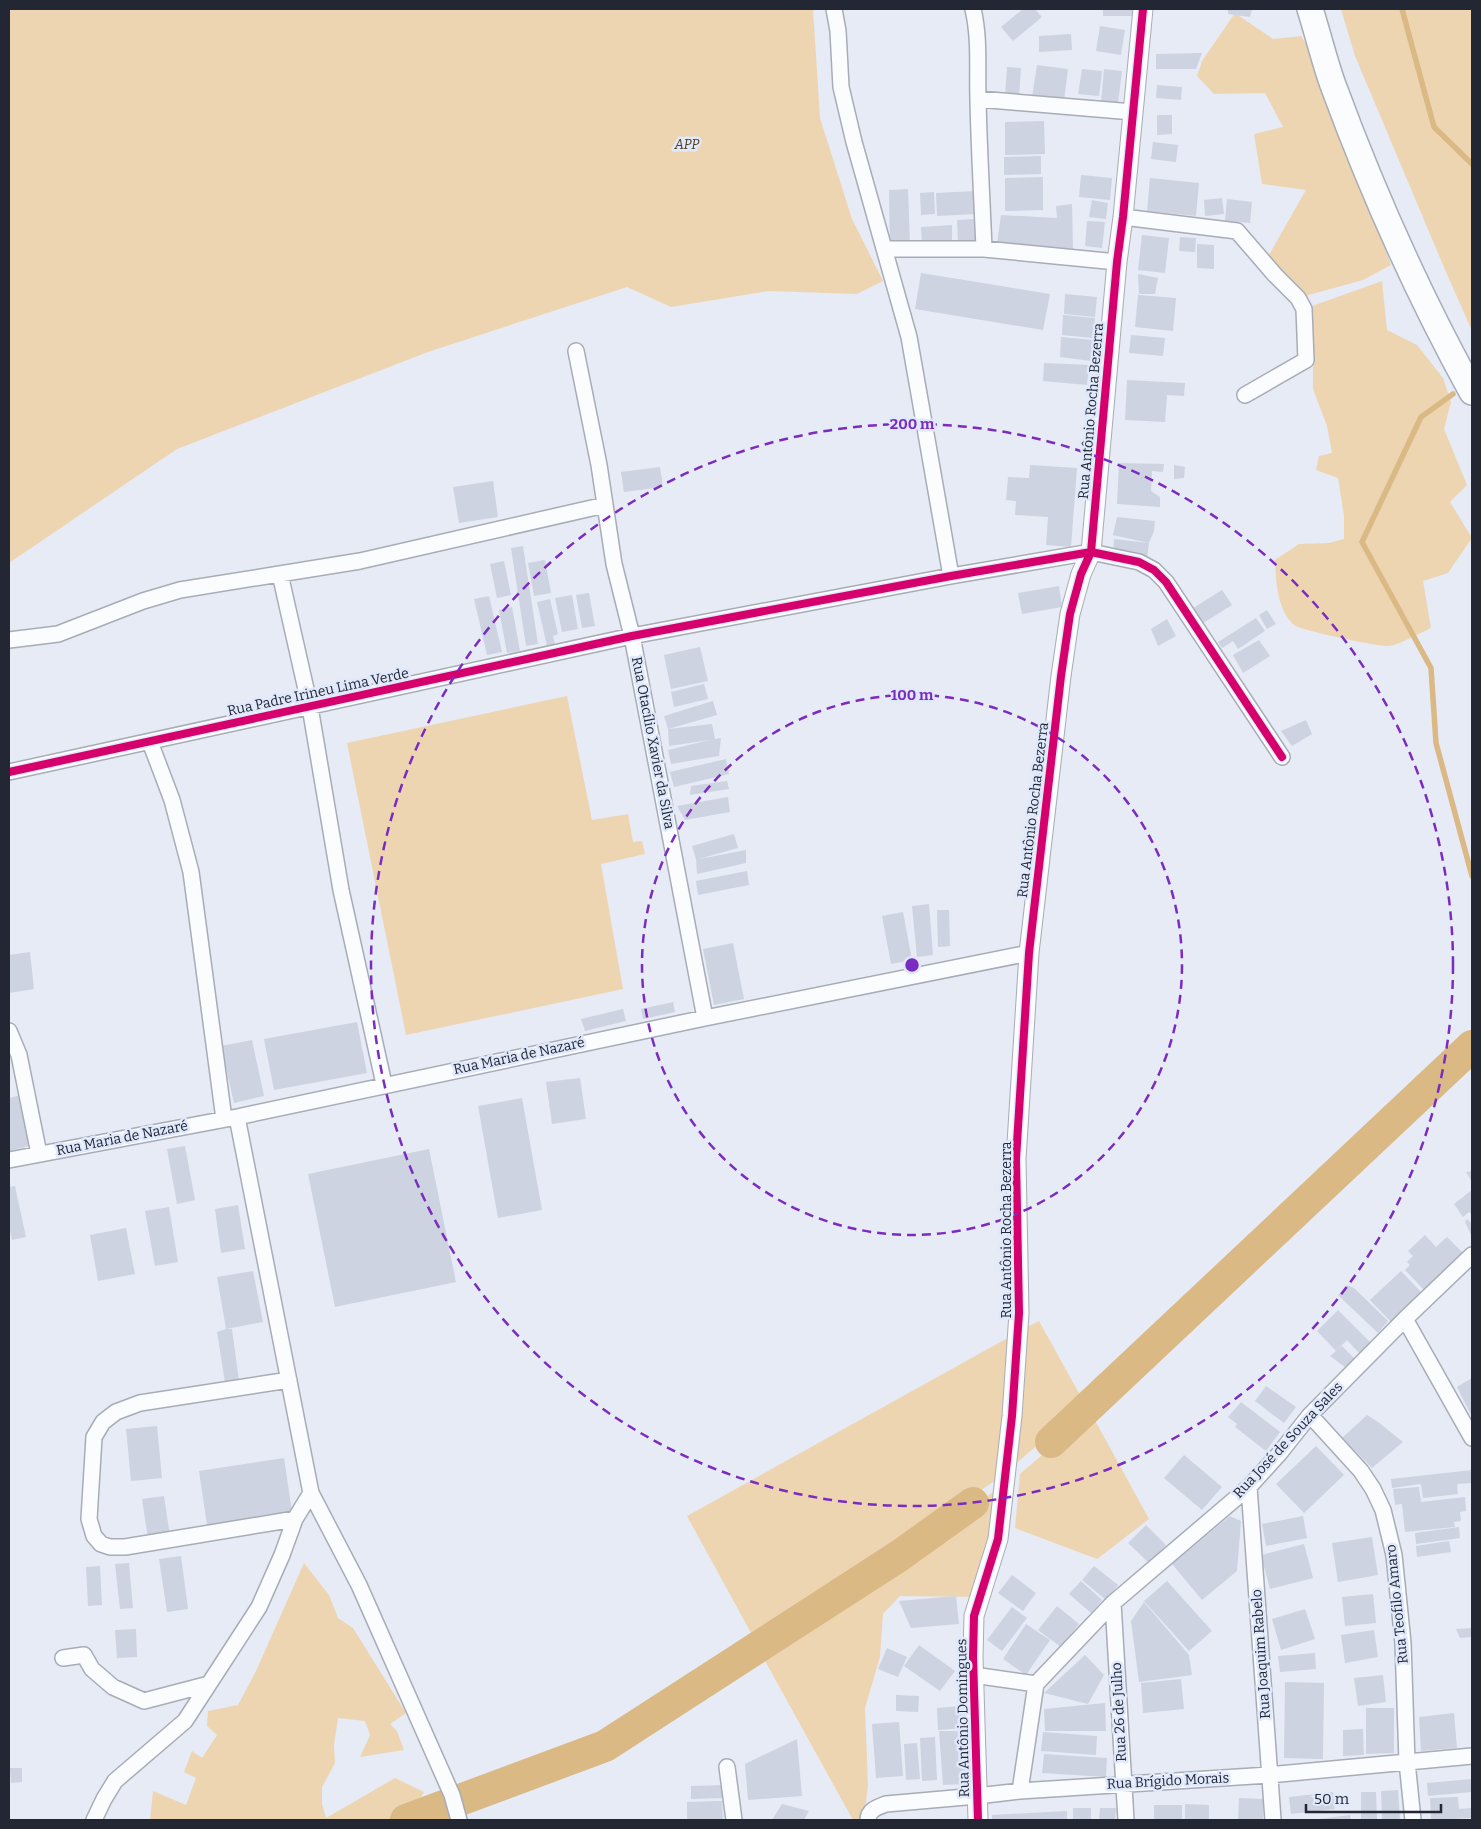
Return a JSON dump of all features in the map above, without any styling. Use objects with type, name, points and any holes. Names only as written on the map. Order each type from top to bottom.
[{"type":"highway","points":[[1310,9],[1333,84],[1387,222],[1446,345],[1472,392]]},
{"type":"street","points":[[834,9],[838,31],[840,87],[909,337],[950,576]]},
{"type":"street","points":[[973,9],[977,25],[979,64],[978,99],[984,249]]},
{"type":"street","name":"Rua Antônio Rocha Bezerra","points":[[974,1616],[998,1539],[1012,1416],[1019,1313],[1016,1159],[1029,953],[1070,614],[1081,574],[1091,552],[1117,262],[1143,9]]},
{"type":"street","points":[[978,99],[1133,112]]},
{"type":"street","points":[[1123,217],[1237,231],[1275,275],[1298,298],[1304,309],[1306,360],[1245,395]]},
{"type":"street","points":[[884,250],[984,249],[1117,262]]},
{"type":"street","name":"Rua Otacílio Xavier da Silva","points":[[576,351],[599,465],[614,564],[632,636],[705,1018]]},
{"type":"street","points":[[9,640],[58,634],[143,601],[180,590],[360,561],[605,505]]},
{"type":"street","points":[[1091,552],[1140,562],[1154,570],[1166,582],[1282,757]]},
{"type":"street","name":"Rua Padre Irineu Lima Verde","points":[[9,772],[632,636],[950,576],[1091,552]]},
{"type":"street","points":[[280,574],[310,707],[341,890],[384,1084]]},
{"type":"street","points":[[150,742],[172,800],[191,872],[231,1118],[289,1380],[311,1493],[359,1584],[452,1795],[459,1820]]},
{"type":"street","name":"Rua Maria de Nazaré","points":[[9,1160],[231,1118],[384,1084],[1029,953]]},
{"type":"street","points":[[9,1031],[19,1055],[39,1154]]},
{"type":"street","name":"Rua José de Souza Sales","points":[[1036,1684],[1113,1603],[1249,1487],[1279,1454],[1310,1414],[1404,1319],[1472,1254]]},
{"type":"street","points":[[1404,1319],[1472,1438]]},
{"type":"street","points":[[289,1380],[140,1403],[116,1412],[103,1422],[94,1437],[89,1519],[94,1536],[101,1544],[110,1547],[126,1547],[295,1519]]},
{"type":"street","name":"Rua Teofilo Amaro","points":[[1310,1414],[1361,1472],[1373,1489],[1383,1510],[1394,1555],[1403,1643],[1407,1762],[1413,1820]]},
{"type":"street","name":"Rua Joaquim Rabelo","points":[[1249,1487],[1268,1774],[1273,1820]]},
{"type":"street","points":[[94,1820],[115,1781],[185,1721],[259,1607],[282,1556],[295,1519],[311,1493]]},
{"type":"street","name":"Rua 26 de Julho","points":[[1113,1603],[1126,1820]]},
{"type":"street","name":"Rua Antônio Domingues","points":[[974,1616],[973,1675],[978,1820]]},
{"type":"street","points":[[63,1658],[84,1655],[92,1669],[112,1687],[144,1701],[209,1684]]},
{"type":"street","points":[[973,1675],[1036,1684],[1020,1790]]},
{"type":"street","name":"Rua Brígido Morais","points":[[868,1818],[873,1809],[886,1804],[1020,1790],[1268,1774],[1472,1756]]},
{"type":"street","points":[[727,1767],[734,1820]]},
{"type":"green space","name":"APP","points":[[9,9],[813,9],[820,118],[852,219],[883,281],[857,294],[769,291],[671,307],[627,287],[428,352],[177,449],[9,563]]},
{"type":"green space","points":[[1341,9],[1472,9],[1472,331],[1355,56]]},
{"type":"green space","points":[[1235,13],[1273,39],[1301,36],[1335,90],[1356,171],[1391,265],[1363,280],[1298,298],[1266,260],[1306,190],[1262,184],[1254,134],[1283,127],[1265,93],[1214,94],[1197,76],[1202,61]]},
{"type":"green space","points":[[1382,281],[1387,330],[1417,345],[1443,378],[1451,402],[1444,429],[1467,485],[1450,502],[1472,538],[1448,573],[1423,581],[1431,628],[1388,646],[1340,638],[1294,625],[1288,619],[1278,595],[1275,560],[1299,544],[1329,543],[1344,539],[1344,516],[1338,478],[1316,470],[1319,456],[1332,453],[1327,426],[1313,389],[1313,361],[1304,309]]},
{"type":"green space","points":[[567,696],[592,820],[628,814],[633,842],[642,841],[645,854],[601,864],[623,989],[406,1035],[347,743]]},
{"type":"green space","points":[[1039,1321],[1085,1404],[1012,1467],[1023,1329]]},
{"type":"green space","points":[[1013,1335],[1002,1476],[756,1642],[687,1516]]},
{"type":"green space","points":[[1091,1413],[1149,1519],[1097,1559],[1015,1528],[1020,1474]]},
{"type":"green space","points":[[999,1488],[976,1597],[900,1596],[883,1614],[880,1657],[865,1708],[868,1785],[864,1820],[853,1820],[760,1652]]},
{"type":"green space","points":[[304,1563],[329,1595],[338,1618],[353,1628],[406,1713],[390,1724],[397,1731],[404,1750],[360,1757],[370,1735],[365,1721],[338,1718],[334,1745],[335,1763],[322,1787],[322,1804],[326,1818],[395,1778],[424,1792],[407,1820],[150,1820],[153,1791],[186,1805],[196,1778],[184,1772],[192,1751],[202,1758],[217,1735],[207,1726],[208,1711],[238,1705],[256,1671]]},
{"type":"building","points":[[1023,9],[1035,9],[1042,17],[1013,41],[1001,27]]},
{"type":"building","points":[[1103,9],[1132,9],[1132,16],[1103,16]]},
{"type":"building","points":[[1228,9],[1252,9],[1250,17],[1228,14]]},
{"type":"building","points":[[1100,26],[1125,30],[1121,55],[1096,51]]},
{"type":"building","points":[[1071,34],[1072,50],[1039,52],[1039,36]]},
{"type":"building","points":[[1202,53],[1196,69],[1156,69],[1156,54]]},
{"type":"building","points":[[1037,65],[1068,69],[1064,101],[1032,97]]},
{"type":"building","points":[[1007,67],[1021,68],[1019,97],[1005,96]]},
{"type":"building","points":[[1082,69],[1102,71],[1099,96],[1078,94]]},
{"type":"building","points":[[1104,69],[1122,71],[1118,103],[1101,102]]},
{"type":"building","points":[[1157,85],[1182,87],[1181,100],[1156,98]]},
{"type":"building","points":[[1157,115],[1172,115],[1172,134],[1157,135]]},
{"type":"building","points":[[1044,121],[1045,154],[1005,155],[1005,122]]},
{"type":"building","points":[[1153,142],[1178,145],[1176,162],[1151,159]]},
{"type":"building","points":[[1041,156],[1041,174],[1004,175],[1004,157]]},
{"type":"building","points":[[1081,175],[1112,178],[1110,200],[1079,197]]},
{"type":"building","points":[[1043,177],[1043,210],[1005,211],[1005,178]]},
{"type":"building","points":[[1150,178],[1199,183],[1196,216],[1147,211]]},
{"type":"building","points":[[908,189],[910,246],[890,246],[889,190]]},
{"type":"building","points":[[975,191],[976,214],[937,216],[936,193]]},
{"type":"building","points":[[934,192],[935,214],[921,215],[920,193]]},
{"type":"building","points":[[1222,198],[1224,214],[1205,216],[1204,200]]},
{"type":"building","points":[[1227,199],[1252,202],[1250,223],[1225,221]]},
{"type":"building","points":[[1092,200],[1108,203],[1106,219],[1089,217]]},
{"type":"building","points":[[1072,204],[1073,249],[1057,250],[997,243],[1001,215],[1057,218],[1056,206]]},
{"type":"building","points":[[974,219],[975,241],[958,243],[957,220]]},
{"type":"building","points":[[1087,221],[1105,222],[1102,248],[1085,246]]},
{"type":"building","points":[[952,225],[952,242],[922,244],[921,227]]},
{"type":"building","points":[[1142,235],[1169,238],[1165,273],[1138,270]]},
{"type":"building","points":[[1180,237],[1196,238],[1195,252],[1179,251]]},
{"type":"building","points":[[1197,244],[1214,245],[1214,269],[1197,268]]},
{"type":"building","points":[[921,273],[1050,294],[1043,330],[915,309]]},
{"type":"building","points":[[1138,274],[1158,278],[1155,294],[1139,294]]},
{"type":"building","points":[[1065,294],[1097,297],[1095,317],[1064,314]]},
{"type":"building","points":[[1138,295],[1176,298],[1173,331],[1135,327]]},
{"type":"building","points":[[1063,315],[1095,318],[1093,338],[1062,335]]},
{"type":"building","points":[[1131,335],[1165,338],[1163,356],[1129,353]]},
{"type":"building","points":[[1061,337],[1093,340],[1091,361],[1060,357]]},
{"type":"building","points":[[1044,363],[1089,365],[1087,385],[1043,381]]},
{"type":"building","points":[[1127,380],[1185,383],[1184,396],[1167,395],[1165,422],[1125,420]]},
{"type":"building","points":[[1119,463],[1164,464],[1163,472],[1152,471],[1151,491],[1160,497],[1160,507],[1117,504]]},
{"type":"building","points":[[1030,465],[1077,468],[1071,547],[1046,545],[1048,517],[1015,515],[1016,501],[1006,500],[1008,477],[1029,478]]},
{"type":"building","points":[[1174,465],[1185,467],[1184,478],[1174,479]]},
{"type":"building","points":[[660,467],[663,487],[624,492],[621,472]]},
{"type":"building","points":[[493,481],[498,517],[459,523],[453,487]]},
{"type":"building","points":[[1117,517],[1155,521],[1154,531],[1149,543],[1113,535]]},
{"type":"building","points":[[1114,539],[1149,543],[1147,559],[1113,555]]},
{"type":"building","points":[[523,546],[538,644],[526,646],[511,548]]},
{"type":"building","points":[[545,560],[551,593],[534,596],[528,563]]},
{"type":"building","points":[[504,561],[511,595],[497,598],[490,564]]},
{"type":"building","points":[[1059,586],[1062,607],[1022,614],[1018,593]]},
{"type":"building","points":[[1222,590],[1232,605],[1200,625],[1190,610]]},
{"type":"building","points":[[589,593],[595,626],[582,628],[576,595]]},
{"type":"building","points":[[572,595],[578,629],[562,632],[555,598]]},
{"type":"building","points":[[489,596],[502,652],[487,655],[474,599]]},
{"type":"building","points":[[550,599],[558,634],[553,636],[555,645],[547,646],[537,602]]},
{"type":"building","points":[[512,607],[520,651],[507,653],[499,610]]},
{"type":"building","points":[[1267,610],[1276,624],[1267,629],[1259,615]]},
{"type":"building","points":[[1256,618],[1265,631],[1238,649],[1233,641],[1222,648],[1218,642]]},
{"type":"building","points":[[1167,619],[1176,636],[1158,646],[1151,629]]},
{"type":"building","points":[[1259,640],[1270,656],[1243,673],[1233,655]]},
{"type":"building","points":[[700,647],[708,681],[671,689],[664,655]]},
{"type":"building","points":[[704,684],[708,699],[674,707],[671,692]]},
{"type":"building","points":[[713,701],[717,715],[668,729],[664,716]]},
{"type":"building","points":[[1306,720],[1312,734],[1292,746],[1281,731]]},
{"type":"building","points":[[712,724],[715,739],[721,738],[719,756],[671,764],[668,750],[710,740],[669,746],[668,729]]},
{"type":"building","points":[[726,759],[729,774],[674,787],[670,772]]},
{"type":"building","points":[[727,781],[729,789],[690,795],[691,786]]},
{"type":"building","points":[[728,797],[730,812],[685,820],[677,806]]},
{"type":"building","points":[[734,834],[738,848],[699,859],[746,850],[746,863],[697,874],[696,859],[692,846]]},
{"type":"building","points":[[747,871],[749,885],[698,895],[696,881]]},
{"type":"building","points":[[929,904],[933,955],[917,957],[912,906]]},
{"type":"building","points":[[937,910],[949,910],[950,946],[938,947]]},
{"type":"building","points":[[903,912],[912,960],[891,964],[882,916]]},
{"type":"building","points":[[733,943],[744,999],[714,1005],[703,949]]},
{"type":"building","points":[[30,952],[34,989],[9,993],[9,955]]},
{"type":"building","points":[[673,1002],[675,1012],[643,1019],[641,1009]]},
{"type":"building","points":[[623,1009],[626,1021],[585,1031],[581,1019]]},
{"type":"building","points":[[357,1022],[367,1073],[274,1090],[264,1039]]},
{"type":"building","points":[[252,1040],[264,1096],[234,1103],[221,1046]]},
{"type":"building","points":[[580,1078],[586,1119],[552,1124],[546,1082]]},
{"type":"building","points":[[21,1095],[33,1145],[9,1151],[9,1098]]},
{"type":"building","points":[[522,1098],[542,1210],[498,1218],[478,1106]]},
{"type":"building","points":[[185,1146],[195,1200],[177,1204],[167,1149]]},
{"type":"building","points":[[429,1149],[456,1282],[335,1307],[308,1174]]},
{"type":"building","points":[[1472,1171],[1472,1182],[1466,1172]]},
{"type":"building","points":[[15,1186],[26,1237],[12,1240],[9,1226],[9,1187]]},
{"type":"building","points":[[1472,1190],[1472,1215],[1469,1212],[1463,1217],[1454,1204]]},
{"type":"building","points":[[238,1205],[245,1249],[221,1253],[215,1209]]},
{"type":"building","points":[[169,1207],[178,1262],[155,1266],[145,1211]]},
{"type":"building","points":[[1467,1219],[1472,1224],[1472,1237],[1465,1222]]},
{"type":"building","points":[[126,1228],[135,1274],[98,1281],[90,1235]]},
{"type":"building","points":[[1425,1235],[1436,1247],[1447,1237],[1463,1253],[1424,1290],[1405,1270],[1410,1265],[1407,1262],[1413,1256],[1408,1251]]},
{"type":"building","points":[[253,1271],[263,1322],[226,1329],[217,1277]]},
{"type":"building","points":[[1401,1271],[1422,1293],[1392,1323],[1370,1300]]},
{"type":"building","points":[[1347,1285],[1354,1288],[1388,1321],[1378,1333],[1338,1295]]},
{"type":"building","points":[[1338,1310],[1371,1343],[1360,1354],[1347,1340],[1336,1351],[1317,1331]]},
{"type":"building","points":[[232,1329],[239,1381],[225,1383],[217,1332]]},
{"type":"building","points":[[1342,1346],[1355,1359],[1345,1367],[1330,1356]]},
{"type":"building","points":[[1472,1378],[1472,1417],[1457,1387]]},
{"type":"building","points":[[1266,1386],[1296,1407],[1284,1423],[1255,1401]]},
{"type":"building","points":[[1241,1402],[1280,1432],[1266,1451],[1235,1427],[1237,1424],[1228,1417]]},
{"type":"building","points":[[1367,1415],[1403,1442],[1372,1468],[1342,1438]]},
{"type":"building","points":[[157,1426],[162,1478],[131,1481],[126,1429]]},
{"type":"building","points":[[1316,1446],[1344,1475],[1304,1513],[1276,1484]]},
{"type":"building","points":[[1184,1455],[1222,1487],[1202,1510],[1164,1478]]},
{"type":"building","points":[[284,1458],[292,1512],[207,1525],[199,1471]]},
{"type":"building","points":[[1472,1470],[1472,1483],[1457,1484],[1458,1494],[1423,1498],[1421,1484],[1392,1488],[1391,1479]]},
{"type":"building","points":[[1419,1487],[1421,1502],[1465,1497],[1466,1511],[1460,1512],[1461,1521],[1454,1522],[1455,1527],[1405,1532],[1402,1504],[1395,1505],[1393,1489]]},
{"type":"building","points":[[164,1496],[170,1536],[148,1539],[142,1499]]},
{"type":"building","points":[[1230,1516],[1241,1521],[1237,1571],[1202,1600],[1172,1564]]},
{"type":"building","points":[[1303,1516],[1307,1538],[1266,1546],[1262,1524]]},
{"type":"building","points":[[1146,1525],[1166,1545],[1149,1563],[1128,1543]]},
{"type":"building","points":[[1459,1527],[1460,1538],[1416,1544],[1415,1533]]},
{"type":"building","points":[[1372,1537],[1378,1575],[1338,1582],[1332,1543]]},
{"type":"building","points":[[1449,1541],[1451,1552],[1417,1557],[1416,1546]]},
{"type":"building","points":[[1304,1544],[1313,1578],[1270,1589],[1261,1555]]},
{"type":"building","points":[[181,1556],[188,1609],[167,1612],[159,1559]]},
{"type":"building","points":[[129,1563],[133,1608],[120,1609],[115,1564]]},
{"type":"building","points":[[100,1566],[102,1605],[88,1606],[86,1567]]},
{"type":"building","points":[[1094,1566],[1118,1585],[1106,1600],[1082,1580]]},
{"type":"building","points":[[1012,1575],[1036,1593],[1023,1611],[998,1593]]},
{"type":"building","points":[[1081,1581],[1102,1600],[1091,1613],[1069,1594]]},
{"type":"building","points":[[1167,1581],[1212,1631],[1189,1651],[1144,1601]]},
{"type":"building","points":[[1373,1594],[1376,1623],[1345,1626],[1342,1597]]},
{"type":"building","points":[[956,1596],[959,1624],[911,1628],[899,1601]]},
{"type":"building","points":[[1144,1602],[1189,1655],[1192,1675],[1139,1682],[1131,1621]]},
{"type":"building","points":[[1057,1606],[1079,1624],[1061,1647],[1038,1630]]},
{"type":"building","points":[[1012,1607],[1027,1618],[1002,1651],[987,1640]]},
{"type":"building","points":[[1305,1609],[1315,1639],[1281,1650],[1272,1619]]},
{"type":"building","points":[[1026,1624],[1050,1640],[1026,1675],[1003,1659]]},
{"type":"building","points":[[1472,1628],[1472,1637],[1460,1638],[1456,1629]]},
{"type":"building","points":[[136,1629],[137,1657],[117,1658],[115,1630]]},
{"type":"building","points":[[1374,1630],[1378,1657],[1345,1663],[1341,1635]]},
{"type":"building","points":[[919,1645],[955,1671],[940,1691],[904,1666]]},
{"type":"building","points":[[887,1648],[907,1657],[898,1677],[878,1669]]},
{"type":"building","points":[[1315,1653],[1316,1669],[1280,1672],[1278,1656]]},
{"type":"building","points":[[1085,1655],[1104,1675],[1088,1704],[1044,1693]]},
{"type":"building","points":[[1383,1675],[1386,1702],[1358,1706],[1354,1678]]},
{"type":"building","points":[[1181,1679],[1184,1709],[1143,1713],[1141,1683]]},
{"type":"building","points":[[1285,1682],[1324,1683],[1323,1759],[1284,1758]]},
{"type":"building","points":[[896,1695],[919,1696],[918,1712],[896,1711]]},
{"type":"building","points":[[1105,1703],[1106,1731],[1045,1731],[1044,1709]]},
{"type":"building","points":[[962,1706],[964,1728],[938,1730],[937,1708]]},
{"type":"building","points":[[1366,1708],[1394,1708],[1394,1753],[1366,1754]]},
{"type":"building","points":[[1454,1713],[1457,1748],[1421,1751],[1419,1717]]},
{"type":"building","points":[[899,1722],[903,1776],[876,1778],[872,1724]]},
{"type":"building","points":[[1363,1729],[1364,1755],[1343,1756],[1343,1730]]},
{"type":"building","points":[[939,1731],[966,1731],[966,1784],[943,1785]]},
{"type":"building","points":[[1043,1732],[1097,1736],[1096,1755],[1041,1751]]},
{"type":"building","points":[[935,1737],[937,1780],[922,1781],[920,1738]]},
{"type":"building","points":[[797,1739],[802,1796],[748,1800],[745,1764]]},
{"type":"building","points":[[917,1743],[920,1779],[906,1780],[904,1744]]},
{"type":"building","points":[[1044,1754],[1107,1758],[1106,1777],[1042,1773]]},
{"type":"building","points":[[10,1768],[22,1768],[22,1782],[11,1783]]},
{"type":"building","points":[[1472,1779],[1472,1792],[1428,1796],[1427,1783]]},
{"type":"building","points":[[725,1785],[725,1798],[691,1799],[691,1786]]},
{"type":"building","points":[[1398,1790],[1400,1820],[1382,1820],[1381,1791]]},
{"type":"building","points":[[1333,1792],[1335,1809],[1291,1814],[1289,1797]]},
{"type":"building","points":[[1361,1792],[1376,1792],[1377,1820],[1361,1820]]},
{"type":"building","points":[[1458,1797],[1459,1809],[1472,1808],[1472,1818],[1431,1820],[1430,1798]]},
{"type":"building","points":[[1239,1798],[1263,1799],[1263,1820],[1238,1820]]},
{"type":"building","points":[[722,1801],[723,1820],[687,1820],[687,1802]]},
{"type":"building","points":[[782,1804],[809,1811],[804,1820],[772,1820]]},
{"type":"building","points":[[1185,1804],[1209,1805],[1209,1820],[1185,1820]]},
{"type":"building","points":[[1154,1805],[1182,1805],[1182,1820],[1154,1820]]},
{"type":"building","points":[[1073,1808],[1091,1808],[1091,1820],[1073,1820]]},
{"type":"building","points":[[1100,1808],[1116,1808],[1115,1820],[1099,1820]]},
{"type":"building","points":[[1067,1811],[1067,1820],[992,1820],[992,1815]]},
{"type":"building","points":[[1350,1815],[1351,1820],[1319,1819]]},
{"type":"waterway","points":[[1402,9],[1434,127],[1472,164]]},
{"type":"waterway","points":[[1453,394],[1421,417],[1362,542],[1431,668],[1436,743],[1472,876]]},
{"type":"waterway","points":[[1051,1442],[1472,1046]]},
{"type":"waterway","points":[[406,1820],[605,1746],[899,1556],[973,1503]]},
{"type":"cycle path","points":[[978,1820],[973,1657],[974,1616],[998,1539],[1012,1416],[1019,1313],[1016,1159],[1029,953],[1070,614],[1081,574],[1091,552],[1117,262],[1143,9]]},
{"type":"cycle path","points":[[9,772],[632,636],[951,576],[1091,552],[1139,562],[1154,570],[1166,582],[1282,757]]}]
